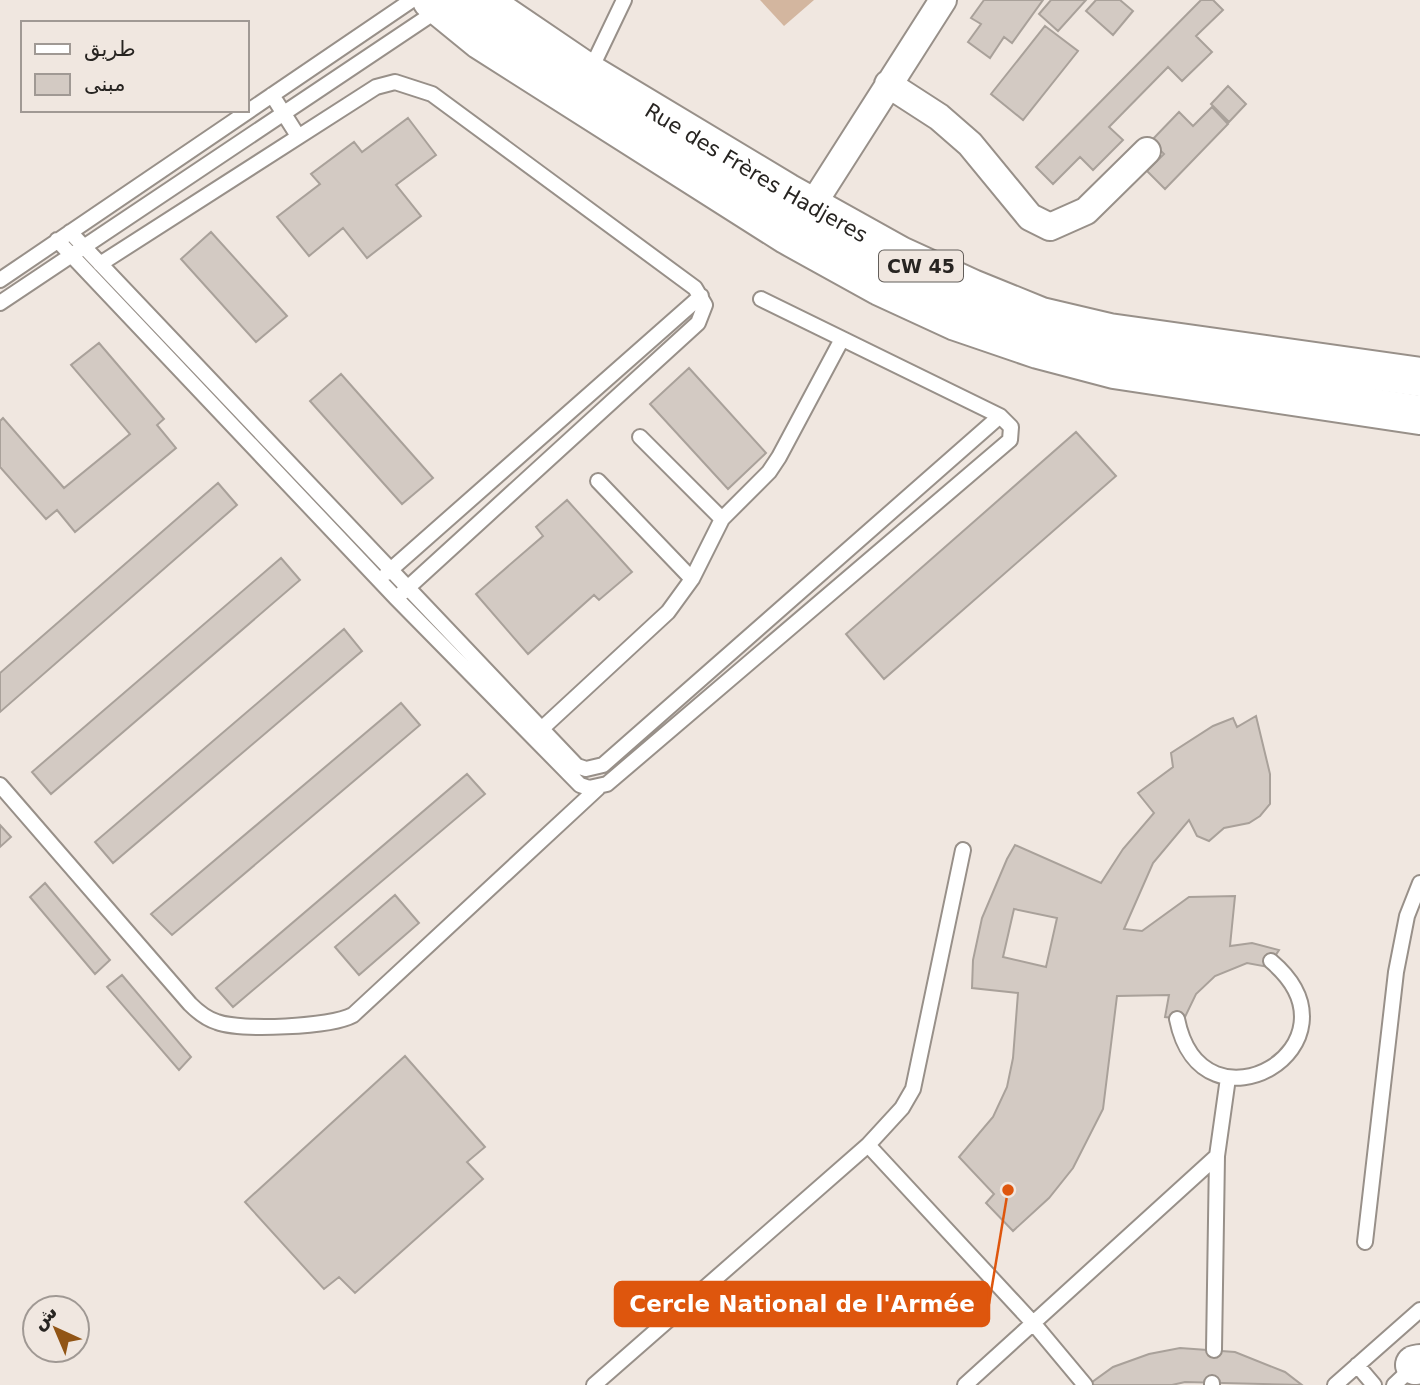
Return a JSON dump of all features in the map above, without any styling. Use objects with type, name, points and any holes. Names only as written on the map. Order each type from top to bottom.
[{"type":"main road","name":"Rue des Frères Hadjeres","points":[[480,0],[800,217],[900,256],[1041,317],[1176,345],[1420,377]]},
{"type":"main road","points":[[428,3],[481,40],[800,217],[880,286],[956,321],[1038,349],[1114,369],[1420,415]]},
{"type":"street","points":[[800,217],[943,0]]},
{"type":"street","points":[[888,84],[939,117],[970,144],[1030,217],[1050,227],[1086,211],[1147,151]]},
{"type":"lane","points":[[589,74],[624,0]]},
{"type":"lane","points":[[248,111],[428,3]]},
{"type":"lane","points":[[0,303],[283,112],[428,3]]},
{"type":"lane","points":[[100,264],[376,87],[396,82],[413,85],[432,94],[689,281],[701,296],[704,313],[698,323],[396,598]]},
{"type":"lane","points":[[272,95],[298,136]]},
{"type":"lane","points":[[0,280],[247,112]]},
{"type":"lane","points":[[70,232],[409,587],[580,785],[598,788]]},
{"type":"lane","points":[[57,240],[396,598],[537,733],[577,766],[586,769],[603,765],[1000,416]]},
{"type":"lane","points":[[379,580],[701,296]]},
{"type":"lane","points":[[0,785],[190,1004],[216,1022],[232,1026],[329,1024],[353,1015],[598,788],[607,784],[1010,440],[1012,427],[1000,416],[761,299]]},
{"type":"lane","points":[[537,733],[668,611],[692,579],[722,519],[769,472],[779,457],[842,339]]},
{"type":"lane","points":[[640,437],[722,519]]},
{"type":"lane","points":[[598,481],[692,579]]},
{"type":"lane","points":[[594,1385],[868,1145],[902,1108],[914,1089],[963,850]]},
{"type":"lane","points":[[1365,1242],[1396,972],[1407,916],[1420,883]]},
{"type":"lane","points":[[1177,1019],[1181,1039],[1192,1057],[1208,1071],[1228,1078],[1250,1078],[1271,1071],[1288,1056],[1299,1037],[1302,1016],[1298,994],[1288,975],[1271,961]]},
{"type":"lane","points":[[1213,1350],[1217,1156],[1228,1078]]},
{"type":"lane","points":[[868,1145],[1034,1324],[1084,1385]]},
{"type":"lane","points":[[965,1385],[1217,1156]]},
{"type":"lane","points":[[1414,1360],[1419,1312]]},
{"type":"lane","points":[[1335,1385],[1419,1312]]},
{"type":"lane","points":[[1357,1365],[1374,1385]]},
{"type":"shaded area","points":[[760,0],[814,0],[784,26]]},
{"type":"building","points":[[984,0],[1043,0],[1012,43],[1004,37],[990,58],[968,42],[981,24],[971,18]]},
{"type":"building","points":[[1051,0],[1086,0],[1058,31],[1039,14]]},
{"type":"building","points":[[1096,0],[1120,0],[1133,11],[1113,35],[1086,11]]},
{"type":"building","points":[[1201,0],[1213,0],[1223,10],[1196,36],[1212,52],[1182,81],[1168,67],[1109,127],[1123,140],[1093,170],[1080,157],[1053,184],[1036,167]]},
{"type":"building","points":[[1045,26],[1078,51],[1023,120],[991,94]]},
{"type":"building","points":[[1228,86],[1246,104],[1229,122],[1211,104]]},
{"type":"building","points":[[1212,107],[1228,124],[1165,189],[1147,171],[1164,154],[1151,141],[1179,112],[1193,126]]},
{"type":"building","points":[[408,118],[436,155],[396,185],[421,216],[367,258],[343,228],[309,256],[277,217],[320,184],[311,174],[354,142],[362,152]]},
{"type":"building","points":[[211,232],[287,316],[256,342],[181,259]]},
{"type":"building","points":[[99,343],[164,419],[157,425],[176,448],[75,532],[57,510],[46,519],[0,467],[0,421],[3,418],[64,488],[130,434],[71,365]]},
{"type":"building","points":[[689,368],[766,453],[728,489],[650,404]]},
{"type":"building","points":[[341,374],[433,478],[402,504],[310,401]]},
{"type":"building","points":[[1076,432],[1116,476],[884,679],[846,634]]},
{"type":"building","points":[[218,483],[237,505],[0,712],[0,673]]},
{"type":"building","points":[[567,500],[632,572],[599,600],[594,595],[528,654],[476,594],[543,536],[536,527]]},
{"type":"building","points":[[281,558],[300,580],[51,794],[32,772]]},
{"type":"building","points":[[344,629],[362,651],[113,863],[95,842]]},
{"type":"building","points":[[401,703],[420,725],[172,935],[151,914]]},
{"type":"building","points":[[1256,716],[1270,774],[1270,804],[1260,816],[1249,823],[1224,828],[1209,841],[1197,836],[1189,820],[1153,863],[1124,929],[1142,931],[1189,897],[1235,896],[1230,946],[1252,943],[1279,950],[1268,967],[1247,963],[1215,976],[1196,994],[1184,1019],[1165,1017],[1169,995],[1117,996],[1103,1109],[1073,1168],[1049,1198],[1013,1231],[986,1203],[994,1194],[959,1157],[993,1117],[1007,1087],[1013,1058],[1018,993],[972,988],[973,960],[982,918],[1007,859],[1015,845],[1101,883],[1123,849],[1154,813],[1138,793],[1173,767],[1171,753],[1213,726],[1233,718],[1237,727]],"holes":[[[1014,909],[1057,918],[1046,967],[1003,957]]]},
{"type":"building","points":[[467,774],[485,794],[233,1007],[216,988]]},
{"type":"building","points":[[0,825],[11,837],[0,847]]},
{"type":"building","points":[[45,883],[110,960],[95,974],[30,897]]},
{"type":"building","points":[[395,895],[419,923],[359,975],[335,947]]},
{"type":"building","points":[[122,975],[191,1057],[179,1070],[107,987]]},
{"type":"building","points":[[405,1056],[485,1147],[467,1162],[483,1179],[355,1293],[339,1277],[324,1289],[245,1202]]},
{"type":"building","points":[[1180,1348],[1235,1352],[1285,1372],[1302,1385],[1185,1382],[1172,1385],[1088,1385],[1113,1367],[1149,1354]]},
{"type":"place","name":"Cercle National de l'Armée","points":[[1008,1190]]}]
